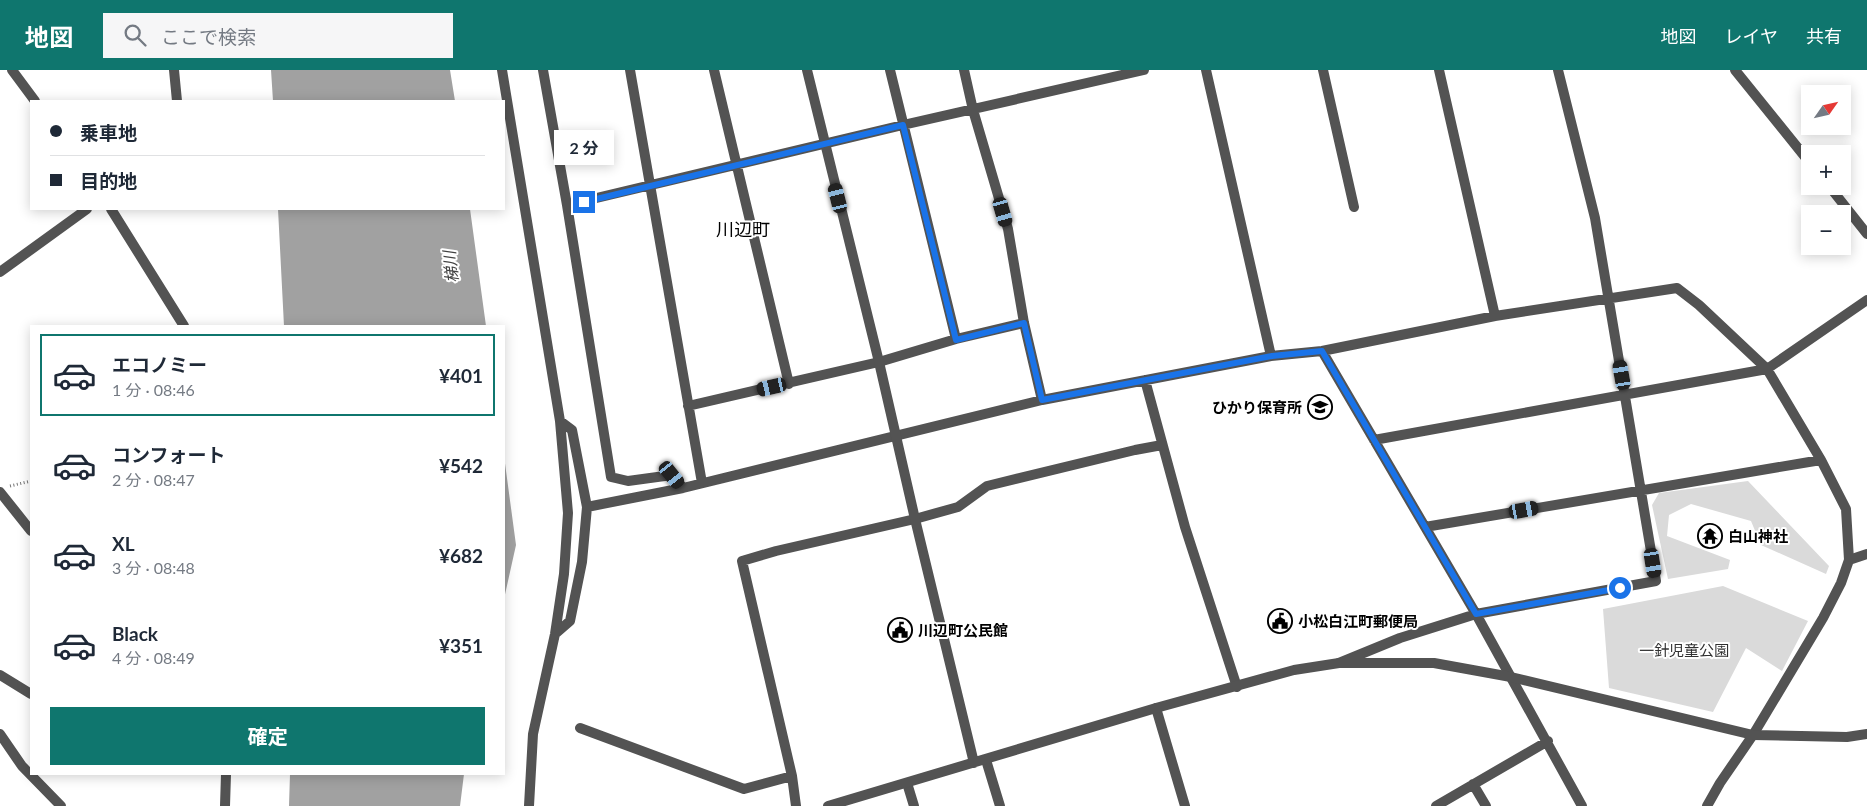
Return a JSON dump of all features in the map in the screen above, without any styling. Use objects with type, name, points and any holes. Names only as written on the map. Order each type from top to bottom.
[{"type":"street","points":[[12,70],[34,100]]},
{"type":"street","points":[[174,70],[177,100]]},
{"type":"street","points":[[502,70],[560,421],[568,513],[564,574],[555,634],[533,734],[529,806]]},
{"type":"street","points":[[542,70],[567,205],[612,477],[628,480],[672,475],[683,488]]},
{"type":"street","points":[[630,70],[702,482]]},
{"type":"street","points":[[714,70],[788,384]]},
{"type":"street","points":[[807,70],[880,362],[915,519],[974,763]]},
{"type":"street","points":[[890,70],[956,340]]},
{"type":"street","points":[[964,70],[973,110],[1008,229],[1024,323],[1042,400]]},
{"type":"street","points":[[567,205],[1144,70]]},
{"type":"street","points":[[1206,70],[1272,356]]},
{"type":"street","points":[[1322,70],[1354,207]]},
{"type":"street","points":[[1439,70],[1495,316]]},
{"type":"street","points":[[1339,662],[1400,638],[1476,614],[1656,581],[1595,218],[1558,70]]},
{"type":"street","points":[[1735,70],[1801,152]]},
{"type":"street","points":[[1835,195],[1867,234]]},
{"type":"street","points":[[0,272],[87,210]]},
{"type":"street","points":[[112,210],[183,325]]},
{"type":"street","points":[[587,507],[683,488],[1042,400],[1272,356],[1322,351],[1495,316],[1677,288],[1767,369],[1821,460],[1846,509],[1849,560],[1841,583],[1822,618],[1753,735],[1720,783],[1707,806]]},
{"type":"street","points":[[1374,440],[1767,369],[1867,300]]},
{"type":"street","points":[[688,406],[880,362],[1024,323]]},
{"type":"street","points":[[1322,351],[1476,614],[1548,741],[1582,806]]},
{"type":"street","points":[[1145,380],[1185,527],[1237,687]]},
{"type":"street","points":[[555,634],[570,621],[582,562],[587,507],[572,430],[560,421]]},
{"type":"street","points":[[796,806],[792,776],[742,561],[958,507],[987,486],[1162,445]]},
{"type":"street","points":[[1426,527],[1821,460]]},
{"type":"street","points":[[4,490],[30,529]]},
{"type":"street","points":[[1849,560],[1867,554]]},
{"type":"street","points":[[828,806],[1156,708],[1294,670],[1339,662],[1434,663],[1512,677],[1753,735],[1848,738],[1867,734]]},
{"type":"street","points":[[0,675],[30,693]]},
{"type":"street","points":[[1156,708],[1185,806]]},
{"type":"street","points":[[580,728],[744,790],[792,776]]},
{"type":"street","points":[[0,734],[22,766],[30,774]]},
{"type":"street","points":[[1436,806],[1548,741]]},
{"type":"street","points":[[986,760],[1000,806]]},
{"type":"street","points":[[31,775],[61,806]]},
{"type":"street","points":[[225,806],[226,775]]},
{"type":"street","points":[[907,783],[914,806]]},
{"type":"street","points":[[1473,784],[1486,806]]},
{"type":"path","points":[[4,490],[30,481]]},
{"type":"green space","points":[[1748,481],[1829,566],[1826,574],[1761,545],[1751,521],[1691,504],[1669,515],[1667,536],[1730,560],[1728,569],[1668,579],[1652,505],[1659,493]]},
{"type":"green space","name":"一針児童公園","points":[[1723,586],[1808,621],[1782,671],[1746,648],[1713,712],[1609,688],[1603,609]]},
{"type":"water","points":[[271,70],[450,70],[455,100],[273,100]]},
{"type":"water","name":"梯川","points":[[278,210],[470,210],[486,325],[284,325]]},
{"type":"water","points":[[505,463],[516,545],[505,594]]},
{"type":"water","points":[[290,775],[464,775],[460,806],[289,806]]},
{"type":"place","name":"ひかり保育所","points":[[1320,407]]},
{"type":"place","name":"白山神社","points":[[1710,536]]},
{"type":"place","name":"小松白江町郵便局","points":[[1280,621]]},
{"type":"place","name":"川辺町公民館","points":[[900,630]]},
{"type":"district","name":"川辺町","points":[[743,229]]},
{"type":"route","points":[[584,202],[903,125],[956,340],[1024,323],[1042,400],[1272,356],[1322,351],[1476,614],[1620,588]]}]
